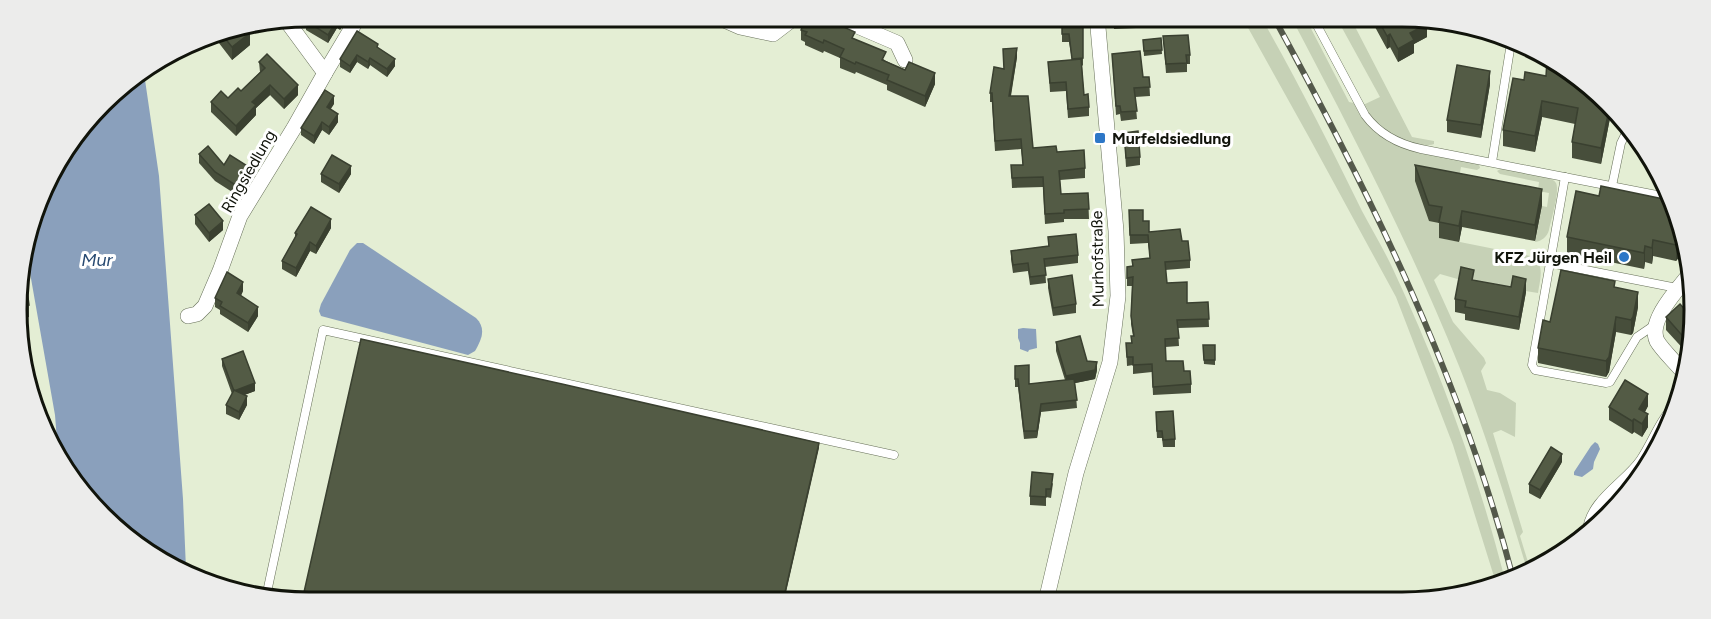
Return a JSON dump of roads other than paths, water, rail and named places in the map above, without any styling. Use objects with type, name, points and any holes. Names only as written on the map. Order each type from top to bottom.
[{"type":"street","name":"Ringsiedlung","points":[[188,316],[197,314],[205,306],[240,216],[300,119],[352,27]]},
{"type":"street","points":[[740,27],[773,34],[782,27]]},
{"type":"street","points":[[860,27],[897,43],[905,60]]},
{"type":"street","name":"Murhofstraße","points":[[1048,592],[1076,473],[1110,362],[1118,296],[1116,231],[1098,27]]},
{"type":"street","points":[[292,28],[325,73]]},
{"type":"street","points":[[1679,366],[1656,340],[1656,324],[1662,310],[1683,283]]},
{"type":"street","points":[[1598,512],[1628,478]]},
{"type":"lane","points":[[1318,27],[1365,115],[1376,128],[1392,139],[1410,146],[1660,196]]},
{"type":"lane","points":[[1492,162],[1510,49]]},
{"type":"lane","points":[[1612,186],[1624,136]]},
{"type":"lane","points":[[1565,177],[1532,365],[1535,370],[1610,382],[1637,337],[1656,324]]},
{"type":"lane","points":[[1550,263],[1678,289]]},
{"type":"lane","points":[[268,589],[323,330],[894,455]]},
{"type":"water","name":"Mur","points":[[145,80],[159,176],[186,563],[138,534],[97,496],[57,435],[29,270],[32,254],[42,219],[65,168],[97,123],[123,97]]},
{"type":"water","points":[[357,243],[363,243],[476,318],[482,330],[481,339],[475,351],[468,355],[321,316],[319,311],[321,304],[350,250]]},
{"type":"water","points":[[1018,329],[1036,329],[1037,348],[1028,352],[1020,349]]},
{"type":"water","points":[[1595,442],[1600,449],[1593,469],[1582,477],[1574,475],[1574,472]]},
{"type":"railway","points":[[1279,27],[1345,151],[1411,290],[1468,432],[1511,570]]},
{"type":"place","name":"Murfeldsiedlung","points":[[1100,138]]},
{"type":"place","name":"KFZ Jürgen Heil","points":[[1624,257]]}]
